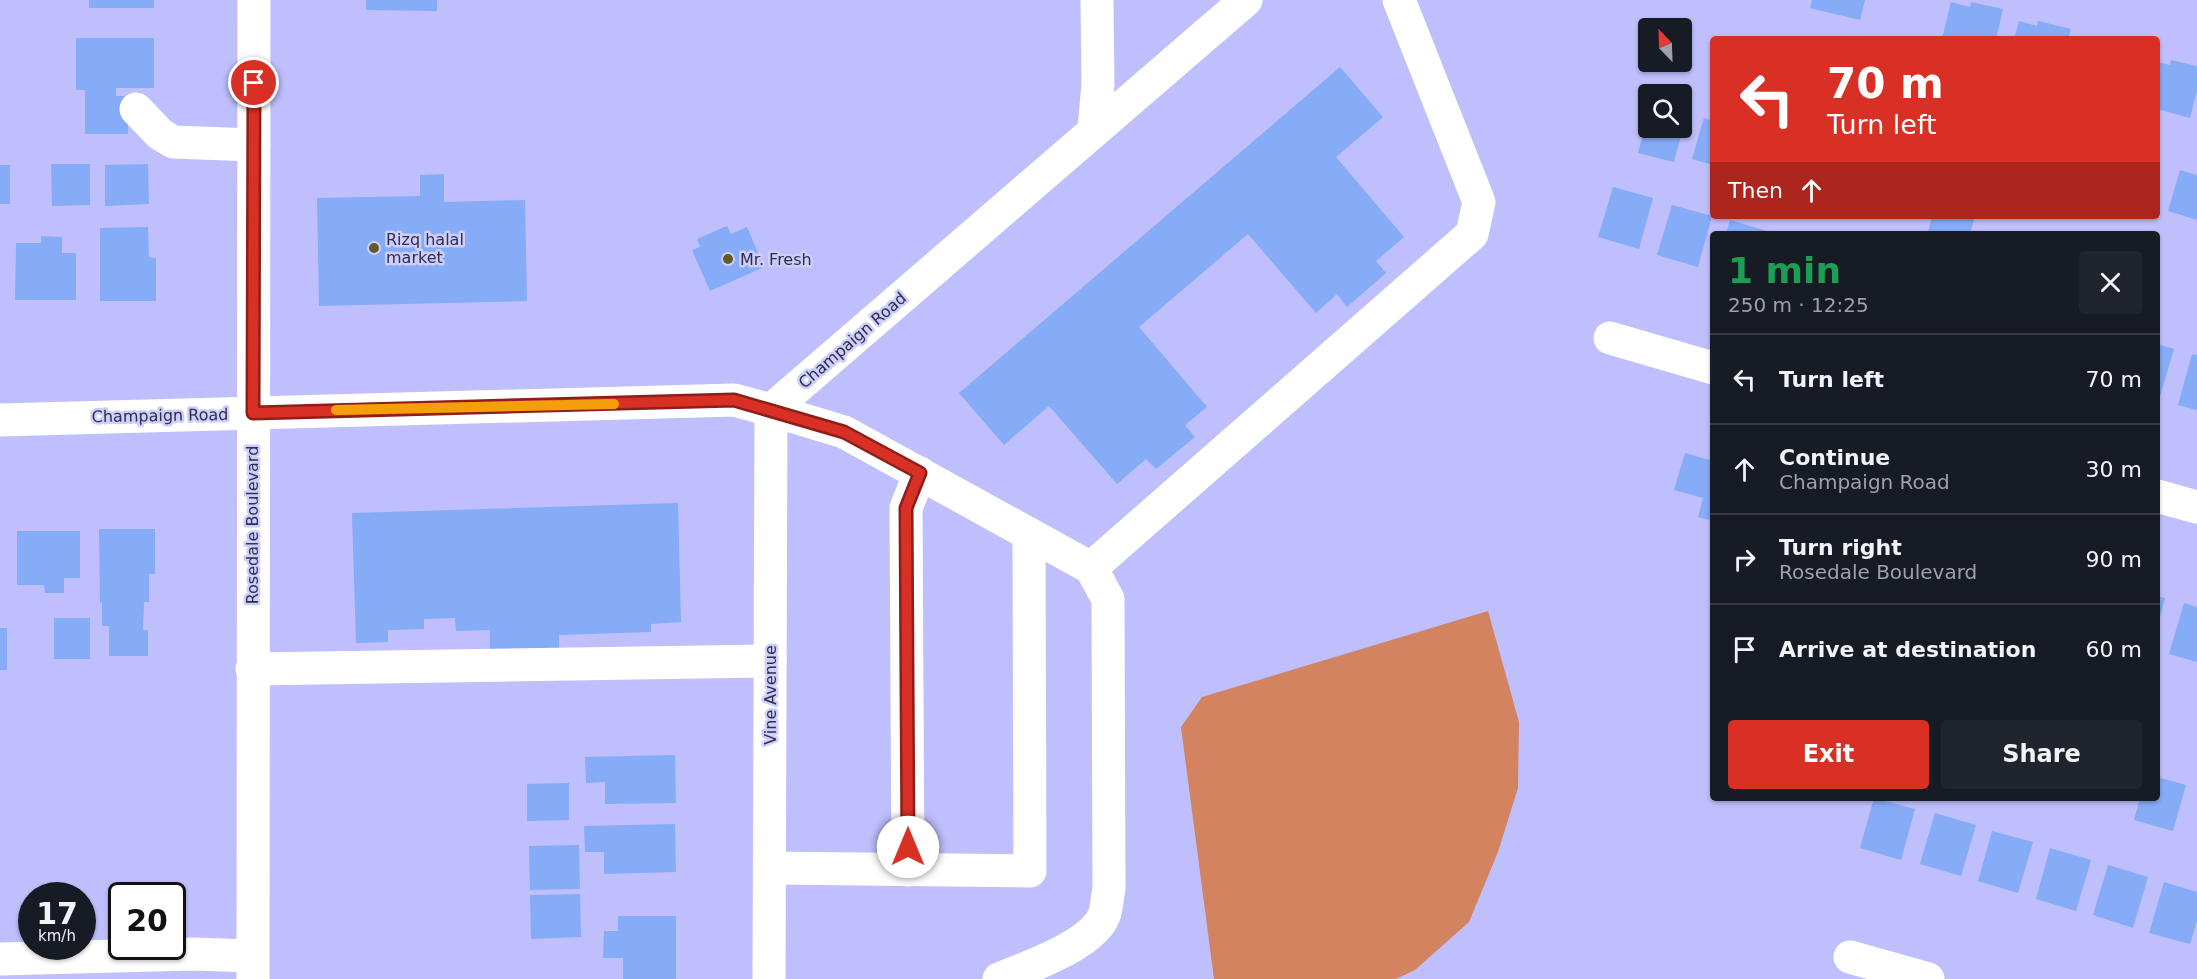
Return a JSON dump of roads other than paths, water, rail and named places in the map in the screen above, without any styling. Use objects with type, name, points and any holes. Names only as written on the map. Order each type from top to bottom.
[{"type":"street","name":"Rosedale Boulevard","points":[[253,967],[254,0]]},
{"type":"street","points":[[1094,130],[1098,84],[1097,0]]},
{"type":"street","name":"Champaign Road","points":[[0,420],[734,400],[771,410],[1246,0]]},
{"type":"street","points":[[1091,568],[1472,234],[1479,202],[1399,0]]},
{"type":"street","points":[[136,108],[159,134],[173,142],[254,145]]},
{"type":"street","points":[[1610,338],[1710,367]]},
{"type":"street","points":[[771,410],[844,432],[1091,568],[1108,599],[1108,889],[1105,915],[1087,937],[1054,956],[999,979]]},
{"type":"street","name":"Vine Avenue","points":[[769,979],[771,410]]},
{"type":"street","points":[[908,870],[906,508],[920,473]]},
{"type":"street","points":[[2160,497],[2197,507]]},
{"type":"street","points":[[771,868],[1030,871],[1029,534]]},
{"type":"street","points":[[252,669],[770,661]]},
{"type":"street","points":[[0,959],[194,954],[253,967]]},
{"type":"street","points":[[1850,957],[1928,979]]},
{"type":"place","name":"Rizq halal market","points":[[374,248]]},
{"type":"place","name":"Mr. Fresh","points":[[728,259]]}]
